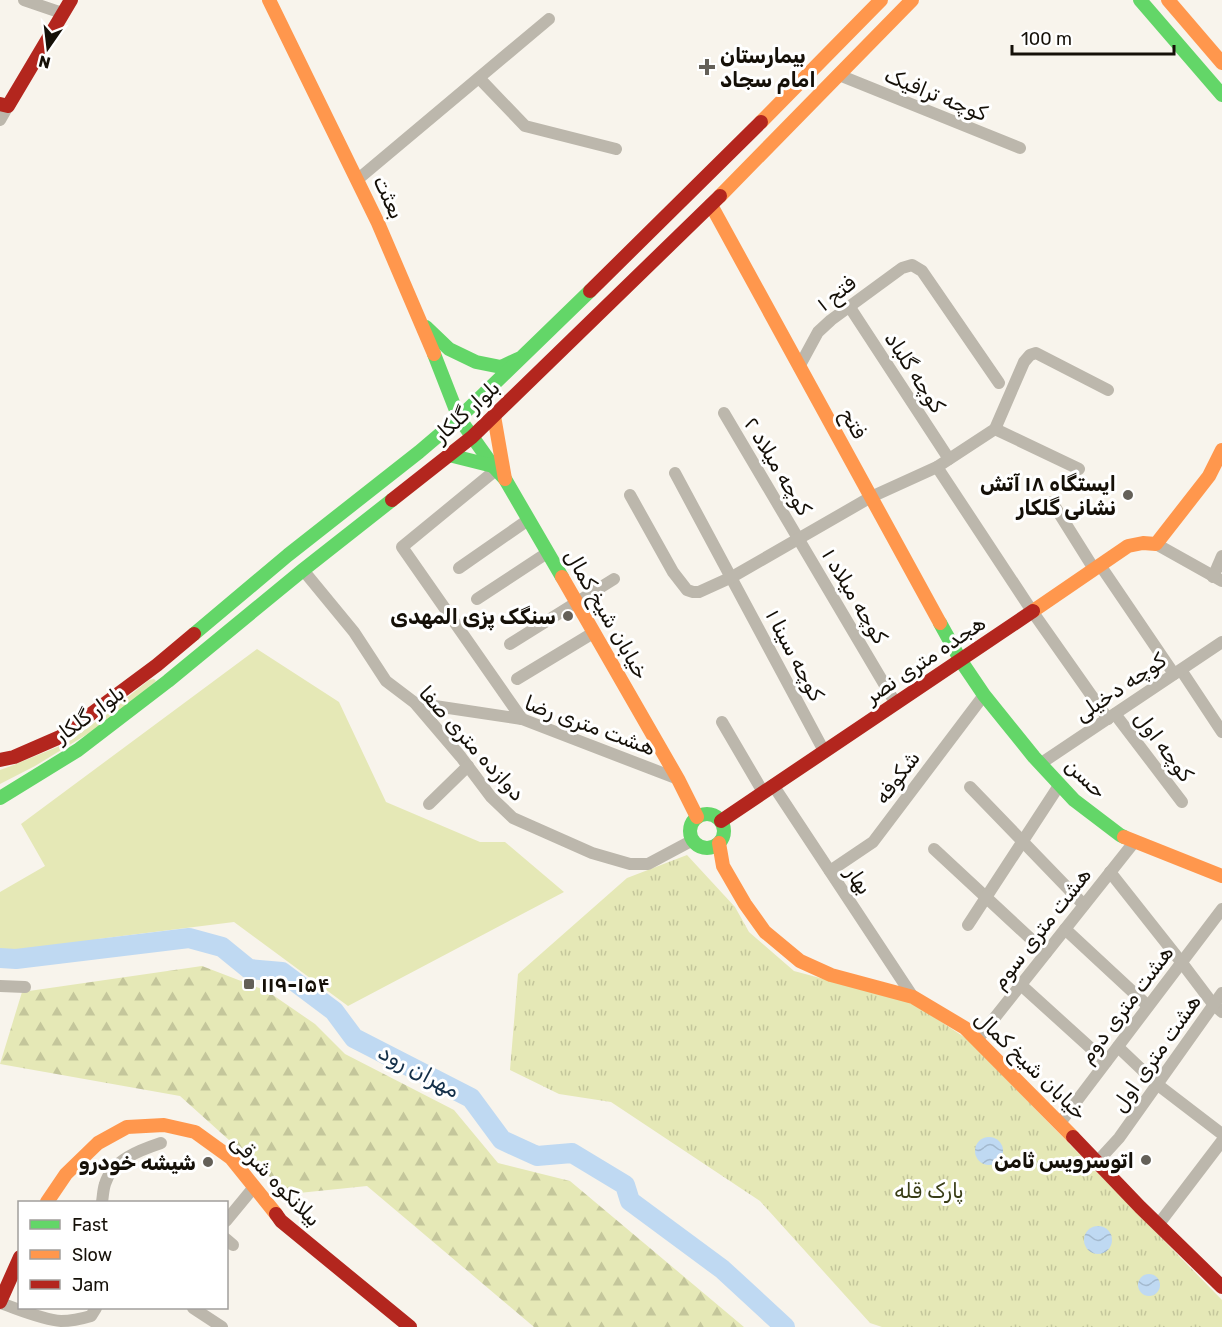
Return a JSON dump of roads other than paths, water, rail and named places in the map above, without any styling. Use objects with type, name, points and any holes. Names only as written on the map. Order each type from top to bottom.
[{"type":"main road","points":[[4,105],[71,0]]},
{"type":"main road","name":"بعثت","points":[[269,0],[378,223],[459,418],[472,437]]},
{"type":"main road","name":"بلوار گلکار","points":[[0,760],[14,757],[60,737],[157,666],[288,555],[459,418],[737,147],[881,0]]},
{"type":"main road","name":"بلوار گلکار","points":[[0,798],[78,750],[168,681],[303,570],[472,437],[711,205],[912,0]]},
{"type":"main road","points":[[1140,0],[1222,95]]},
{"type":"main road","points":[[1168,0],[1222,63]]},
{"type":"main road","name":"فتح","points":[[711,205],[961,661]]},
{"type":"main road","points":[[420,322],[449,349],[476,362],[501,367],[522,357]]},
{"type":"main road","points":[[449,455],[498,471],[494,416]]},
{"type":"main road","name":"خیابان شیخ کمال","points":[[472,437],[498,471],[528,520],[678,779],[697,817]]},
{"type":"main road","points":[[1156,544],[1209,476],[1222,450]]},
{"type":"main road","name":"هجده متری نصر","points":[[721,821],[1128,546],[1143,543],[1156,544]]},
{"type":"main road","name":"حسن","points":[[961,661],[984,695],[1040,764],[1074,800],[1120,835],[1222,876]]},
{"type":"main road","points":[[157,666],[168,681]]},
{"type":"main road","points":[[714,815],[721,821],[724,833],[719,843],[703,847],[693,840],[690,829],[697,817],[714,815]]},
{"type":"main road","name":"خیابان شیخ کمال","points":[[719,843],[723,866],[745,904],[765,932],[800,961],[831,975],[914,997],[965,1028],[1222,1287]]},
{"type":"main road","name":"بیلانکوه شرقی","points":[[48,1201],[66,1174],[98,1143],[127,1127],[164,1125],[195,1132],[231,1158],[281,1221],[410,1327]]},
{"type":"main road","points":[[0,1303],[18,1262]]},
{"type":"street","points":[[24,0],[62,13]]},
{"type":"street","points":[[357,180],[549,19]]},
{"type":"street","name":"کوچه ترافیک","points":[[839,75],[1020,148]]},
{"type":"street","points":[[478,78],[525,126],[616,149]]},
{"type":"street","points":[[0,120],[4,105]]},
{"type":"street","name":"فتح ۱","points":[[799,368],[818,332],[831,320],[902,268],[912,265],[922,271],[999,383]]},
{"type":"street","name":"کوچه گلباد","points":[[849,306],[949,459]]},
{"type":"street","points":[[630,495],[673,572],[687,590],[699,592],[732,577],[870,497],[937,466],[995,429],[1024,362],[1030,355],[1036,353],[1108,390]]},
{"type":"street","name":"کوچه میلاد ۲","points":[[724,412],[798,539]]},
{"type":"street","points":[[995,429],[1079,469]]},
{"type":"street","name":"کوچه اول","points":[[937,466],[1032,611],[1112,716],[1182,802]]},
{"type":"street","points":[[498,471],[402,547],[522,719]]},
{"type":"street","name":"کوچه سینا ۱","points":[[675,473],[824,751]]},
{"type":"street","points":[[1052,502],[1097,567],[1222,732]]},
{"type":"street","points":[[459,568],[528,520]]},
{"type":"street","name":"کوچه میلاد ۱","points":[[798,539],[896,704]]},
{"type":"street","points":[[1156,544],[1217,579],[1222,556]]},
{"type":"street","points":[[477,599],[547,553]]},
{"type":"street","name":"دوازده متری صفا","points":[[303,570],[354,632],[386,681],[415,703],[491,797],[513,818],[592,853],[630,864],[648,864],[693,840]]},
{"type":"street","points":[[510,644],[614,579]]},
{"type":"street","points":[[517,679],[593,633]]},
{"type":"street","name":"کوچه دخیلی","points":[[1040,764],[1222,642]]},
{"type":"street","name":"شکوفه","points":[[830,871],[873,842],[984,695]]},
{"type":"street","name":"هشت متری رضا","points":[[415,703],[522,719],[678,779]]},
{"type":"street","name":"بهار","points":[[722,722],[768,789],[830,871],[914,997]]},
{"type":"street","points":[[429,804],[468,766]]},
{"type":"street","points":[[968,925],[1060,784]]},
{"type":"street","points":[[970,787],[1084,904]]},
{"type":"street","name":"هشت متری سوم","points":[[977,1040],[1134,841]]},
{"type":"street","points":[[934,849],[1046,953]]},
{"type":"street","points":[[1110,872],[1217,1008]]},
{"type":"street","name":"هشت متری دوم","points":[[1060,1122],[1222,909]]},
{"type":"street","points":[[1065,929],[1148,1006]]},
{"type":"street","points":[[1021,985],[1106,1062]]},
{"type":"street","points":[[0,986],[26,987]]},
{"type":"street","name":"هشت متری اول","points":[[1097,1162],[1119,1138],[1217,1008],[1222,993]]},
{"type":"street","points":[[1118,1047],[1158,1085],[1222,1134]]},
{"type":"street","points":[[1158,1225],[1222,1141]]},
{"type":"street","points":[[102,1201],[105,1182],[114,1166],[142,1149],[160,1143]]},
{"type":"street","points":[[228,1219],[254,1187]]},
{"type":"street","points":[[0,1303],[18,1309]]},
{"type":"street","points":[[19,1309],[60,1321],[91,1316],[95,1309]]},
{"type":"street","points":[[195,1309],[222,1327]]},
{"type":"water","points":[[989,1137],[999,1141],[1003,1151],[999,1161],[989,1165],[979,1161],[975,1151],[979,1141]]},
{"type":"water","points":[[1098,1226],[1108,1230],[1112,1240],[1108,1250],[1098,1254],[1088,1250],[1084,1240],[1088,1230]]},
{"type":"water","points":[[1149,1274],[1159,1281],[1160,1285],[1153,1295],[1149,1296],[1139,1289],[1138,1285],[1145,1275]]},
{"type":"waterway","name":"مهران رود","points":[[0,958],[16,959],[189,938],[222,947],[249,969],[282,972],[334,1011],[354,1038],[471,1098],[502,1140],[537,1156],[572,1153],[625,1185],[630,1201],[722,1269],[785,1327]]},
{"type":"place","name":"بیمارستان امام سجاد","points":[[707,67]]},
{"type":"place","name":"ایستگاه ۱۸ آتش نشانی گلکار","points":[[1128,495]]},
{"type":"place","name":"سنگک پزی المهدی","points":[[568,616]]},
{"type":"place","name":"۱۱۹-۱۵۴","points":[[249,984]]},
{"type":"place","name":"اتوسرویس ثامن","points":[[1146,1160]]},
{"type":"place","name":"شیشه خودرو","points":[[208,1162]]},
{"type":"park label","name":"پارک قله","points":[[929,1190]]}]
